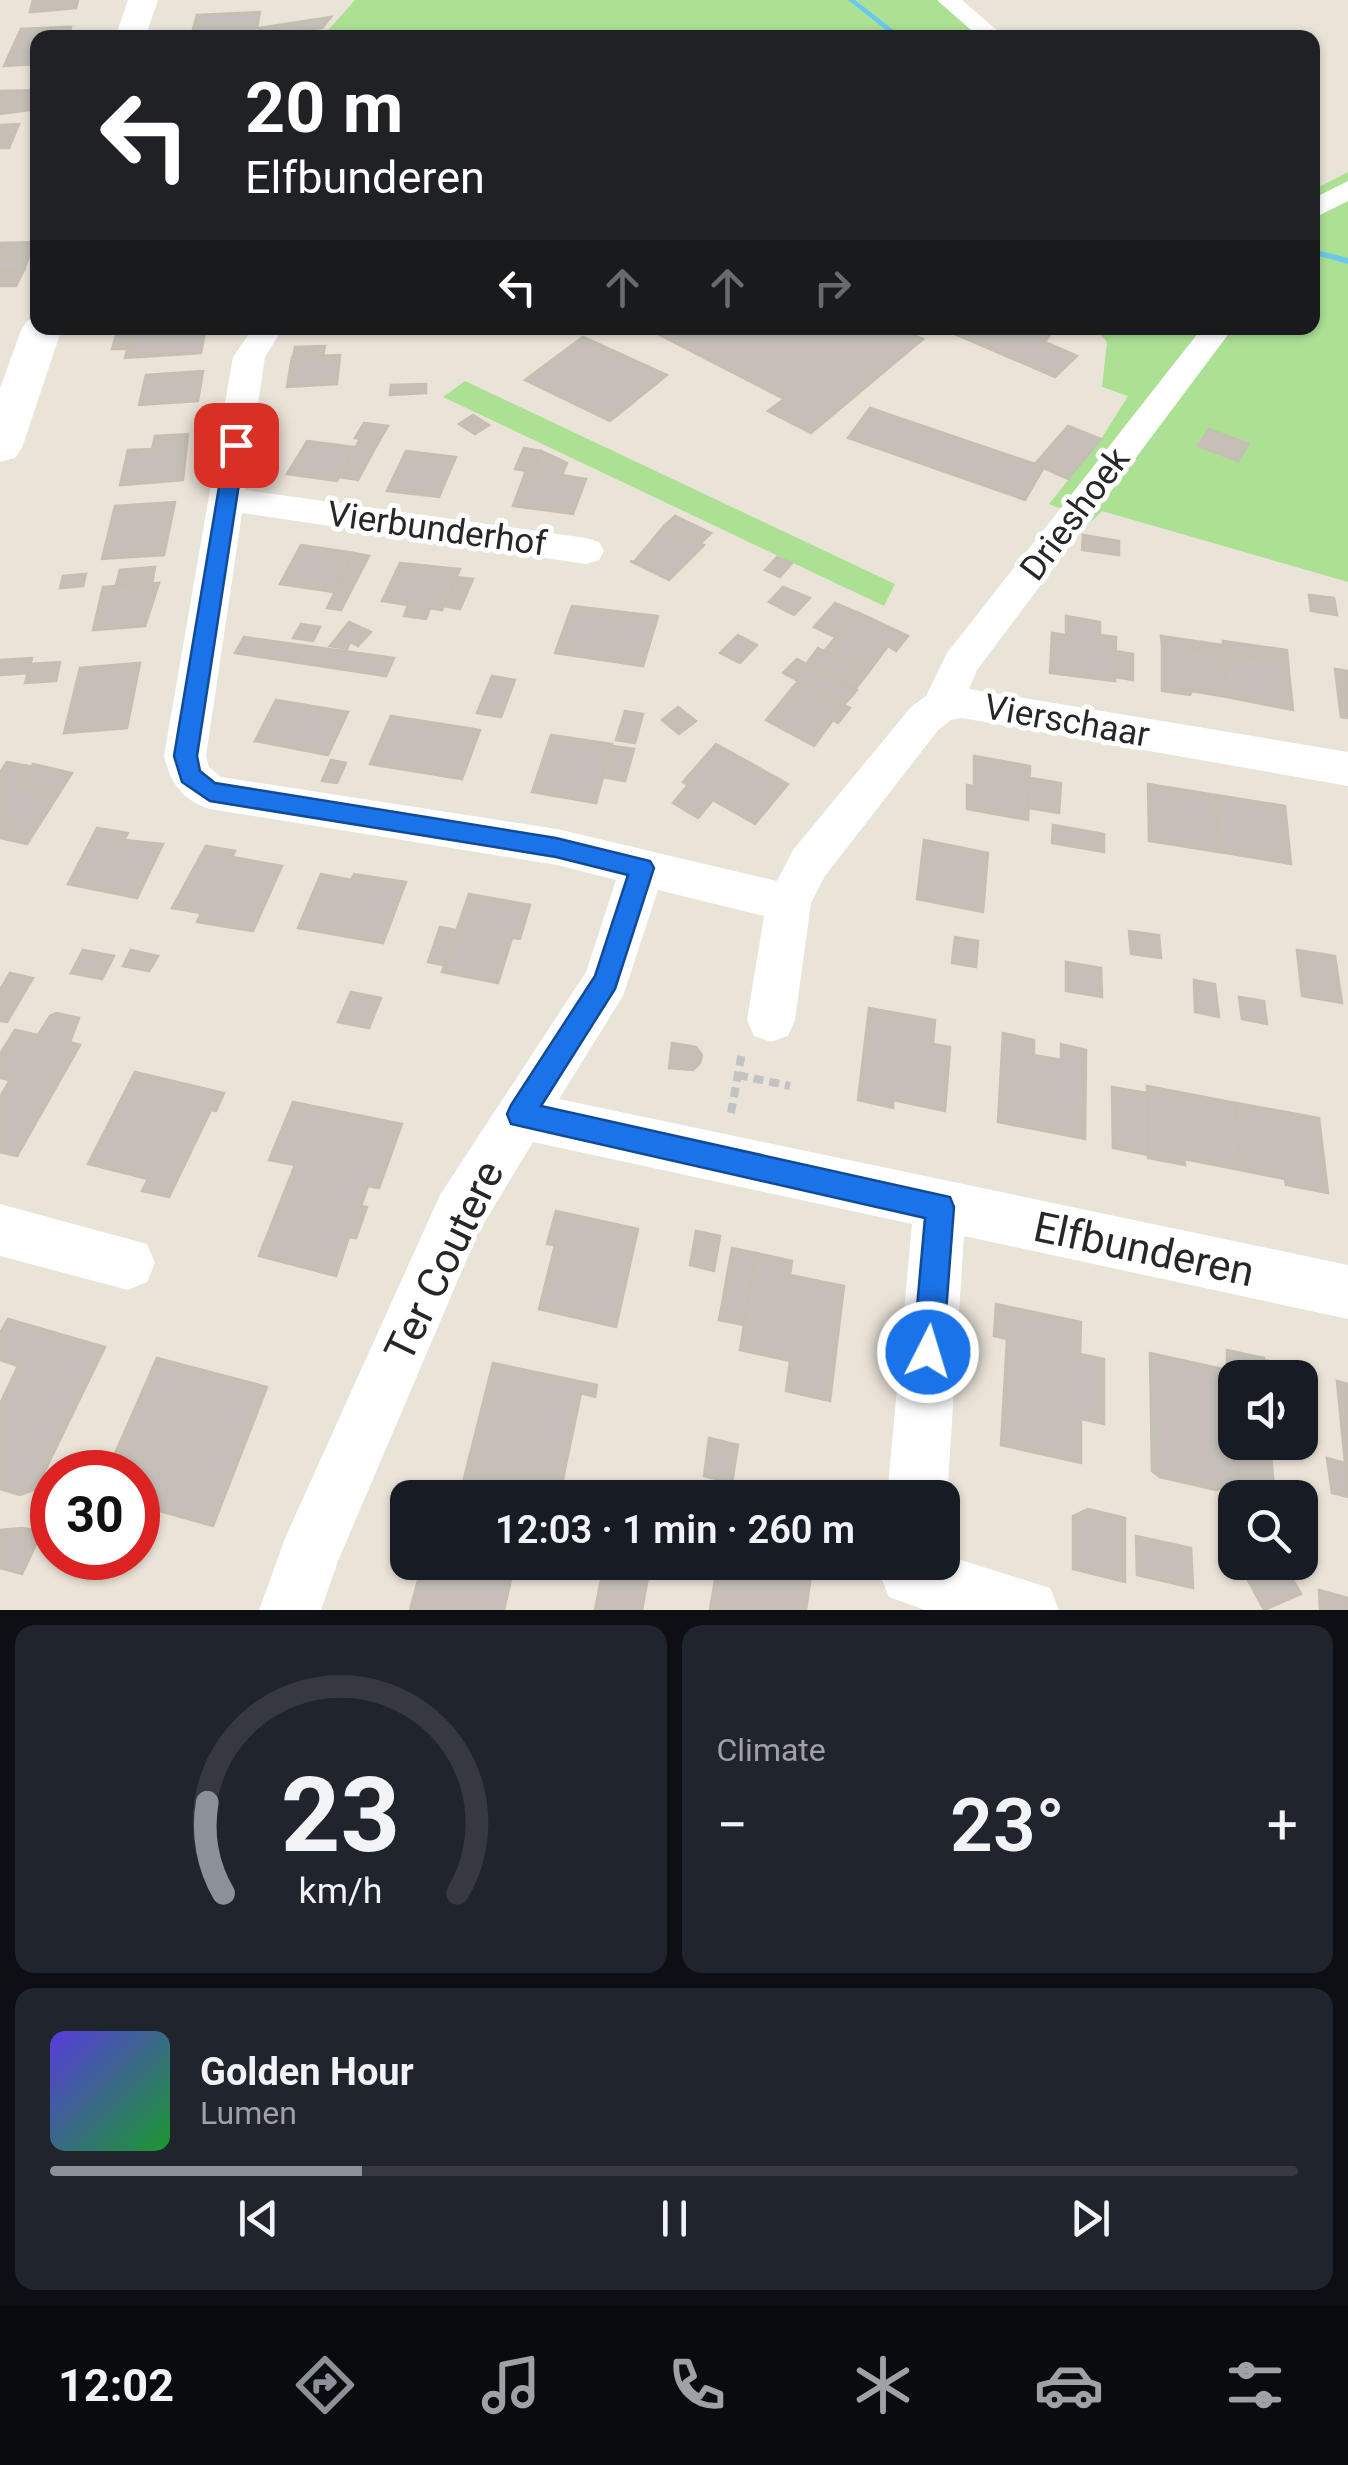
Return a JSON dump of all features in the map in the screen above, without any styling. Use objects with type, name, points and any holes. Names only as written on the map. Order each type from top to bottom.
[{"type":"main road","points":[[133,30],[143,0]]},
{"type":"main road","points":[[0,448],[40,335]]},
{"type":"street","points":[[948,0],[985,30]]},
{"type":"street","points":[[1320,206],[1348,188]]},
{"type":"street","points":[[264,335],[250,357],[186,756],[190,776],[210,792],[556,848],[789,903]]},
{"type":"street","name":"Drieshoek","points":[[941,706],[961,663],[1213,335]]},
{"type":"street","name":"Vierbunderhof","points":[[229,499],[586,555]]},
{"type":"street","name":"Vierschaar","points":[[771,1020],[789,903],[809,863],[924,718],[941,706],[962,703],[1339,774]]},
{"type":"street","name":"Ter Coutere","points":[[290,1610],[308,1558],[459,1214],[606,981],[642,868]]},
{"type":"street","name":"Elfbunderen","points":[[520,1114],[1348,1292]]},
{"type":"street","points":[[918,1480],[940,1207]]},
{"type":"street","points":[[0,1230],[128,1263]]},
{"type":"street","points":[[928,1580],[1028,1610]]},
{"type":"path","points":[[722,1159],[746,1028],[771,1020]]},
{"type":"path","points":[[738,1075],[790,1086]]},
{"type":"green space","points":[[355,0],[941,0],[979,30],[328,30]]},
{"type":"green space","points":[[1348,172],[1348,582],[1102,511],[1092,521],[1049,504],[1101,439],[1128,396],[1102,387],[1107,342],[1100,335],[1320,335],[1320,186]]},
{"type":"green space","points":[[465,381],[895,584],[884,606],[443,397]]},
{"type":"building","points":[[33,0],[78,0],[76,8],[30,12]]},
{"type":"building","points":[[260,12],[257,28],[250,30],[193,30],[197,15]]},
{"type":"building","points":[[331,17],[322,28],[259,28]]},
{"type":"building","points":[[71,27],[30,30],[30,64],[4,66],[21,29]]},
{"type":"building","points":[[30,90],[30,110],[0,114],[0,91]]},
{"type":"building","points":[[19,124],[9,148],[0,148],[0,125]]},
{"type":"building","points":[[30,242],[30,254],[0,257],[0,243]]},
{"type":"building","points":[[29,256],[24,270],[0,271],[0,257]]},
{"type":"building","points":[[24,270],[16,286],[0,286],[0,271]]},
{"type":"building","points":[[116,335],[131,335],[127,349],[112,349]]},
{"type":"building","points":[[131,335],[204,335],[201,353],[125,358]]},
{"type":"building","points":[[660,335],[914,335],[923,339],[811,433],[768,411],[784,399]]},
{"type":"building","points":[[957,335],[1049,336],[1045,342],[1077,356],[1055,377]]},
{"type":"building","points":[[583,337],[667,375],[610,421],[525,380]]},
{"type":"building","points":[[325,346],[323,356],[293,357],[295,347]]},
{"type":"building","points":[[340,355],[337,384],[287,387],[292,357]]},
{"type":"building","points":[[203,371],[198,401],[139,405],[146,375]]},
{"type":"building","points":[[426,384],[426,393],[390,395],[391,385]]},
{"type":"building","points":[[870,408],[1043,469],[1025,500],[848,438]]},
{"type":"building","points":[[473,415],[489,425],[475,434],[459,424]]},
{"type":"building","points":[[364,423],[388,426],[379,441],[355,438]]},
{"type":"building","points":[[1068,426],[1101,439],[1068,479],[1035,464]]},
{"type":"building","points":[[1209,429],[1249,444],[1238,461],[1198,446]]},
{"type":"building","points":[[188,434],[183,480],[120,485],[128,450],[152,449],[155,436]]},
{"type":"building","points":[[360,439],[379,441],[358,480],[339,477]]},
{"type":"building","points":[[307,441],[354,447],[337,481],[287,474]]},
{"type":"building","points":[[524,448],[541,451],[533,472],[515,469]]},
{"type":"building","points":[[406,451],[456,457],[439,497],[387,491]]},
{"type":"building","points":[[541,451],[567,463],[562,475],[586,479],[573,514],[513,506],[526,471],[533,472]]},
{"type":"building","points":[[175,502],[164,555],[102,559],[115,506]]},
{"type":"building","points":[[675,516],[711,533],[701,543],[664,526]]},
{"type":"building","points":[[664,526],[704,545],[669,580],[630,561],[634,562]]},
{"type":"building","points":[[1083,535],[1119,541],[1119,555],[1082,550]]},
{"type":"building","points":[[301,545],[354,553],[333,592],[280,584]]},
{"type":"building","points":[[354,553],[369,556],[341,610],[327,608]]},
{"type":"building","points":[[777,557],[792,563],[780,577],[765,570]]},
{"type":"building","points":[[400,563],[460,569],[442,610],[430,608],[426,619],[404,616],[408,605],[382,601]]},
{"type":"building","points":[[155,567],[152,583],[116,585],[120,570]]},
{"type":"building","points":[[86,574],[83,586],[60,588],[63,576]]},
{"type":"building","points":[[457,577],[473,579],[460,609],[444,606]]},
{"type":"building","points":[[159,583],[145,626],[93,630],[103,587]]},
{"type":"building","points":[[783,587],[810,598],[794,615],[769,602]]},
{"type":"building","points":[[1309,595],[1334,598],[1337,615],[1311,611]]},
{"type":"building","points":[[835,603],[856,612],[835,637],[814,627]]},
{"type":"building","points":[[572,606],[658,616],[643,666],[555,653]]},
{"type":"building","points":[[857,612],[908,636],[896,651],[888,646],[868,673],[824,651]]},
{"type":"building","points":[[1066,616],[1100,622],[1100,635],[1116,637],[1115,681],[1050,673],[1052,633],[1066,635]]},
{"type":"building","points":[[349,622],[371,632],[358,646],[350,642],[347,649],[330,646]]},
{"type":"building","points":[[301,624],[320,627],[313,641],[293,638]]},
{"type":"building","points":[[738,635],[757,645],[740,663],[720,653]]},
{"type":"building","points":[[1161,636],[1223,645],[1224,653],[1162,644]]},
{"type":"building","points":[[244,637],[394,658],[386,676],[235,653]]},
{"type":"building","points":[[1223,641],[1287,650],[1288,663],[1224,653]]},
{"type":"building","points":[[1162,644],[1224,653],[1227,697],[1162,691]]},
{"type":"building","points":[[818,648],[868,673],[856,688],[807,663]]},
{"type":"building","points":[[1115,651],[1133,654],[1133,680],[1115,677]]},
{"type":"building","points":[[1224,653],[1288,663],[1293,710],[1227,697]]},
{"type":"building","points":[[32,658],[28,673],[0,675],[1,660]]},
{"type":"building","points":[[797,659],[857,690],[844,705],[783,673]]},
{"type":"building","points":[[60,662],[56,681],[25,683],[31,664]]},
{"type":"building","points":[[140,663],[127,728],[64,733],[80,668]]},
{"type":"building","points":[[1335,669],[1348,671],[1348,718],[1341,717]]},
{"type":"building","points":[[492,676],[515,680],[501,717],[477,713]]},
{"type":"building","points":[[798,681],[850,708],[838,723],[833,720],[814,746],[766,720]]},
{"type":"building","points":[[276,700],[348,712],[328,755],[255,741]]},
{"type":"building","points":[[678,707],[696,721],[679,734],[662,720]]},
{"type":"building","points":[[625,711],[643,714],[635,743],[616,740]]},
{"type":"building","points":[[391,716],[480,730],[462,779],[370,764]]},
{"type":"building","points":[[551,735],[612,744],[596,803],[532,792]]},
{"type":"building","points":[[716,744],[788,784],[755,824],[713,800],[698,818],[673,803],[688,785],[683,782]]},
{"type":"building","points":[[612,746],[634,749],[625,781],[603,777]]},
{"type":"building","points":[[974,756],[1030,766],[1028,820],[967,809],[967,785],[974,786]]},
{"type":"building","points":[[331,760],[346,763],[337,783],[322,781]]},
{"type":"building","points":[[7,762],[33,767],[22,784],[53,791],[24,835],[0,830],[0,772]]},
{"type":"building","points":[[33,764],[72,773],[27,844],[0,838],[0,830],[24,835],[53,791],[22,784]]},
{"type":"building","points":[[1030,778],[1061,783],[1059,813],[1028,808]]},
{"type":"building","points":[[1148,784],[1216,795],[1219,852],[1149,841]]},
{"type":"building","points":[[1216,795],[1285,806],[1291,864],[1219,852]]},
{"type":"building","points":[[1053,825],[1104,834],[1104,852],[1052,843]]},
{"type":"building","points":[[97,828],[128,833],[124,840],[163,844],[137,898],[68,884]]},
{"type":"building","points":[[924,840],[988,853],[983,912],[917,899]]},
{"type":"building","points":[[206,846],[235,851],[232,857],[282,866],[253,931],[197,922],[201,913],[172,908]]},
{"type":"building","points":[[321,874],[351,880],[354,874],[406,882],[383,943],[298,928]]},
{"type":"building","points":[[469,894],[530,905],[520,939],[512,938],[498,983],[442,972]]},
{"type":"building","points":[[440,927],[456,930],[444,965],[428,962]]},
{"type":"building","points":[[1129,931],[1159,935],[1161,958],[1131,954]]},
{"type":"building","points":[[955,937],[978,941],[976,967],[952,963]]},
{"type":"building","points":[[83,950],[114,956],[102,979],[71,973]]},
{"type":"building","points":[[131,950],[158,956],[149,971],[123,966]]},
{"type":"building","points":[[1297,950],[1335,956],[1342,1003],[1302,996]]},
{"type":"building","points":[[1066,962],[1101,968],[1102,997],[1066,991]]},
{"type":"building","points":[[10,973],[33,978],[7,1022],[0,1021],[0,990]]},
{"type":"building","points":[[1194,980],[1215,984],[1219,1017],[1195,1012]]},
{"type":"building","points":[[351,992],[381,998],[369,1028],[338,1022]]},
{"type":"building","points":[[1239,997],[1264,1001],[1267,1024],[1242,1019]]},
{"type":"building","points":[[869,1008],[935,1020],[933,1044],[950,1047],[945,1111],[893,1100],[893,1108],[858,1100]]},
{"type":"building","points":[[56,1013],[79,1018],[70,1042],[80,1045],[17,1156],[0,1152],[0,1097],[10,1080],[0,1078],[0,1054],[15,1030],[38,1035]]},
{"type":"building","points":[[1003,1033],[1034,1040],[1034,1055],[1061,1060],[1061,1044],[1086,1050],[1085,1139],[998,1122]]},
{"type":"building","points":[[672,1043],[696,1047],[702,1055],[700,1063],[693,1070],[669,1068]]},
{"type":"building","points":[[135,1072],[224,1093],[216,1111],[211,1110],[169,1197],[142,1191],[148,1179],[88,1164]]},
{"type":"building","points":[[1147,1086],[1236,1103],[1240,1170],[1184,1159],[1185,1165],[1148,1158]]},
{"type":"building","points":[[1112,1087],[1147,1093],[1148,1155],[1113,1148]]},
{"type":"building","points":[[293,1102],[402,1124],[379,1188],[368,1186],[361,1206],[367,1207],[356,1238],[349,1237],[336,1276],[259,1256],[295,1165],[269,1160]]},
{"type":"building","points":[[1236,1103],[1319,1118],[1328,1193],[1240,1170]]},
{"type":"building","points":[[556,1211],[638,1229],[616,1327],[539,1309],[555,1245],[547,1244]]},
{"type":"building","points":[[696,1231],[720,1236],[714,1271],[690,1265]]},
{"type":"building","points":[[732,1248],[756,1253],[744,1325],[719,1320]]},
{"type":"building","points":[[756,1253],[792,1261],[790,1275],[844,1286],[830,1401],[786,1391],[790,1361],[740,1350]]},
{"type":"building","points":[[996,1304],[1081,1322],[1080,1354],[1104,1359],[1104,1424],[1081,1419],[1081,1463],[1001,1445],[1007,1339],[994,1336]]},
{"type":"building","points":[[8,1319],[105,1347],[55,1450],[30,1450],[30,1491],[20,1495],[0,1489],[0,1404],[18,1366],[0,1360],[0,1333]]},
{"type":"building","points":[[1227,1350],[1264,1360],[1227,1360]]},
{"type":"building","points":[[1150,1353],[1218,1368],[1218,1460],[1272,1460],[1273,1480],[1218,1480],[1216,1490],[1160,1477],[1152,1471]]},
{"type":"building","points":[[157,1358],[267,1387],[213,1526],[160,1511],[160,1450],[117,1450]]},
{"type":"building","points":[[493,1363],[597,1385],[595,1397],[581,1393],[563,1480],[464,1480]]},
{"type":"building","points":[[1337,1381],[1348,1384],[1348,1497],[1332,1493],[1327,1458],[1345,1463]]},
{"type":"building","points":[[709,1438],[738,1445],[732,1480],[704,1476]]},
{"type":"building","points":[[1088,1509],[1125,1518],[1125,1582],[1073,1569],[1073,1516]]},
{"type":"building","points":[[0,1530],[30,1530],[30,1557],[22,1574],[0,1568]]},
{"type":"building","points":[[1136,1536],[1191,1548],[1193,1588],[1137,1575]]},
{"type":"building","points":[[418,1580],[511,1580],[504,1610],[410,1610]]},
{"type":"building","points":[[601,1580],[647,1580],[642,1610],[595,1610]]},
{"type":"building","points":[[715,1580],[810,1580],[806,1610],[710,1610]]},
{"type":"building","points":[[1248,1580],[1293,1580],[1301,1594],[1264,1610]]},
{"type":"building","points":[[1319,1590],[1348,1598],[1348,1610],[1320,1610]]},
{"type":"waterway","points":[[851,0],[890,30]]},
{"type":"waterway","points":[[1320,253],[1348,261]]},
{"type":"route","points":[[236,445],[186,756],[190,776],[210,792],[556,848],[642,868],[606,981],[520,1114],[940,1207],[928,1352]]}]
